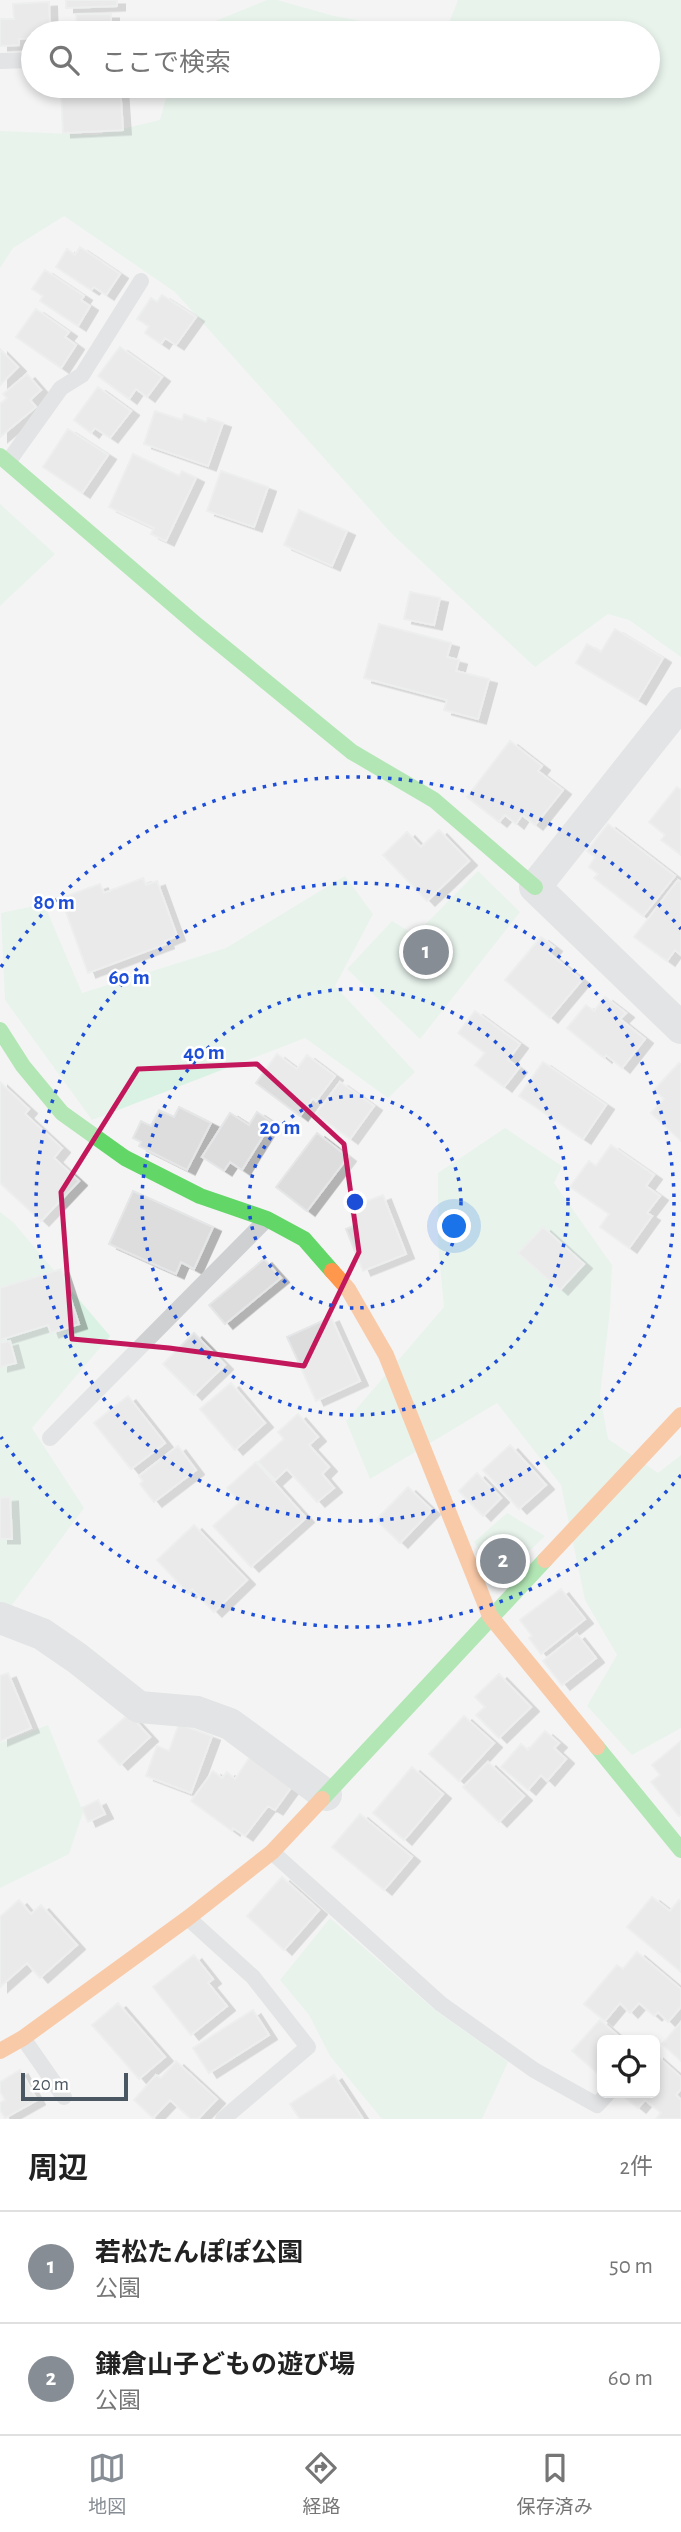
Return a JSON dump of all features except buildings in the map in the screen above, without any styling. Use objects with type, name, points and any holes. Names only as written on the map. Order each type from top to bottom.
[{"type":"street","points":[[4,459],[198,626],[352,752],[434,800],[535,887],[681,1028]]},
{"type":"street","points":[[535,887],[681,703]]},
{"type":"street","points":[[0,1030],[23,1066],[62,1113],[114,1150],[200,1196],[267,1219],[304,1239],[348,1289],[386,1355],[491,1616],[681,1850]]},
{"type":"street","points":[[0,2051],[23,2038],[188,1918],[272,1852],[681,1415]]},
{"type":"street","points":[[0,1618],[42,1634],[139,1707],[197,1712],[230,1724],[326,1795]]},
{"type":"lane","points":[[0,61],[21,60]]},
{"type":"lane","points":[[4,459],[61,388],[82,375],[141,281]]},
{"type":"lane","points":[[50,1438],[267,1219]]},
{"type":"lane","points":[[272,1852],[440,2004],[534,2070],[597,2105],[603,2098]]},
{"type":"lane","points":[[188,1918],[253,1977],[308,2047],[223,2119]]},
{"type":"lane","points":[[23,2038],[64,2097]]},
{"type":"highlighted area","points":[[257,1064],[344,1144],[359,1252],[304,1366],[169,1348],[72,1339],[61,1192],[138,1069]]},
{"type":"green space","points":[[267,0],[277,0],[360,21],[215,21]]},
{"type":"green space","points":[[458,0],[681,0],[681,657],[629,620],[608,614],[535,667],[392,534],[175,292],[64,216],[13,248],[0,268],[0,131],[97,135],[160,120],[166,98],[660,98],[660,21],[450,21]]},
{"type":"green space","points":[[0,504],[55,554],[0,606]]},
{"type":"green space","points":[[478,871],[520,912],[420,1039],[347,969],[392,921],[415,935]]},
{"type":"green space","points":[[345,876],[373,914],[335,986],[415,1072],[388,1098],[305,1038],[92,1120],[5,1000],[1,913],[44,904],[82,993],[226,948]]},
{"type":"green space","points":[[505,1128],[562,1166],[554,1183],[612,1265],[610,1310],[600,1395],[608,1439],[658,1473],[681,1455],[681,1728],[632,1755],[587,1706],[617,1655],[585,1600],[561,1485],[497,1403],[370,1479],[346,1421],[444,1307],[438,1244],[438,1173]]},
{"type":"green space","points":[[0,1212],[13,1222],[110,1336],[32,1428],[84,1508],[0,1621]]},
{"type":"green space","points":[[507,1513],[545,1536],[499,1580],[474,1542]]},
{"type":"green space","points":[[48,1725],[83,1812],[69,1854],[0,1888],[0,1743]]},
{"type":"green space","points":[[330,1918],[435,2010],[508,2062],[482,2119],[382,2119],[330,2056],[309,2015],[280,1980]]},
{"type":"traffic: fast","points":[[0,456],[198,626],[352,752],[434,800],[535,887]]},
{"type":"traffic: fast","points":[[0,1030],[23,1066],[62,1113],[125,1158],[200,1196],[267,1219],[304,1239],[332,1271]]},
{"type":"traffic: fast","points":[[322,1799],[545,1560]]},
{"type":"traffic: fast","points":[[597,1747],[681,1850]]},
{"type":"traffic: slow","points":[[332,1271],[348,1289],[386,1355],[490,1616],[597,1747]]},
{"type":"traffic: slow","points":[[545,1560],[681,1415]]},
{"type":"traffic: slow","points":[[0,2051],[23,2038],[188,1918],[272,1852],[322,1799]]},
{"type":"place","name":"若松たんぽぽ公園","points":[[426,952]]},
{"type":"place","name":"鎌倉山子どもの遊び場","points":[[503,1561]]}]
